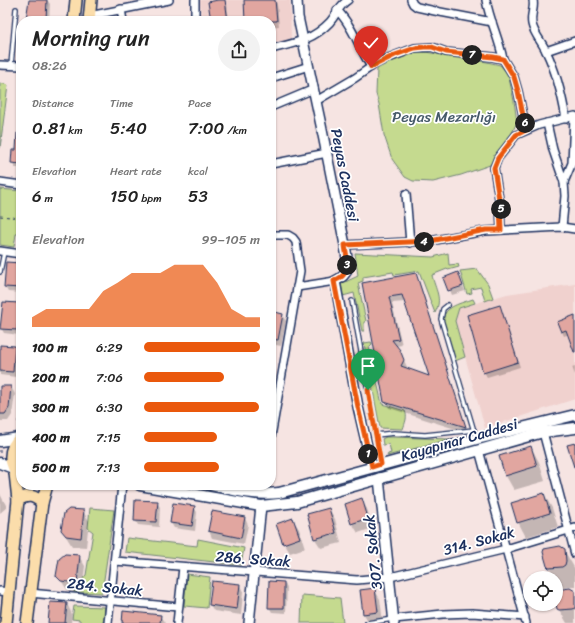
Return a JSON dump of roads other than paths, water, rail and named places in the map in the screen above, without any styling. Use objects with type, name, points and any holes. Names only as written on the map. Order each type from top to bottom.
[{"type":"main road","points":[[74,16],[76,0]]},
{"type":"main road","points":[[89,16],[91,0]]},
{"type":"main road","name":"Kayapınar Caddesi","points":[[256,490],[267,495],[279,494],[376,466],[475,434],[575,415]]},
{"type":"main road","name":"Kayapınar Caddesi","points":[[169,490],[261,506],[297,502],[543,432],[575,428]]},
{"type":"main road","points":[[0,441],[16,439]]},
{"type":"main road","points":[[16,442],[11,452],[10,460],[16,473]]},
{"type":"main road","points":[[0,463],[16,473]]},
{"type":"main road","points":[[6,623],[4,592],[18,500],[17,490]]},
{"type":"main road","points":[[27,623],[42,504],[46,490]]},
{"type":"main road","points":[[18,500],[24,496],[30,496],[37,499],[42,504]]},
{"type":"street","points":[[97,16],[169,0]]},
{"type":"street","points":[[195,0],[195,16]]},
{"type":"street","name":"Peyas Caddesi","points":[[297,0],[298,16],[345,245],[347,261],[346,273],[342,278],[334,281]]},
{"type":"street","points":[[276,48],[303,41],[322,29],[334,17],[344,2],[348,0]]},
{"type":"street","points":[[411,0],[417,7],[492,22]]},
{"type":"street","points":[[486,0],[503,59],[514,77],[526,130]]},
{"type":"street","points":[[533,0],[534,7],[531,14],[532,25],[546,50],[560,86],[566,119]]},
{"type":"street","points":[[121,10],[122,16]]},
{"type":"street","points":[[338,10],[343,16],[371,67]]},
{"type":"street","points":[[546,50],[575,41]]},
{"type":"street","points":[[316,101],[371,67],[395,55],[415,48],[432,47],[446,52],[503,59]]},
{"type":"street","points":[[0,64],[16,66]]},
{"type":"street","points":[[276,76],[309,66]]},
{"type":"street","points":[[276,105],[314,89]]},
{"type":"street","points":[[501,230],[500,205],[494,168],[498,158],[516,135],[547,123],[575,117],[572,164],[566,179],[562,227]]},
{"type":"street","points":[[547,123],[554,150],[566,179]]},
{"type":"street","points":[[276,163],[327,153]]},
{"type":"street","points":[[566,179],[575,180]]},
{"type":"street","points":[[0,182],[16,184]]},
{"type":"street","points":[[406,194],[410,243]]},
{"type":"street","points":[[345,245],[430,241],[486,230],[562,227],[575,229]]},
{"type":"street","points":[[276,235],[288,235],[296,242],[300,271],[276,397]]},
{"type":"street","points":[[2,251],[16,253]]},
{"type":"street","points":[[297,287],[334,281],[358,407],[376,466]]},
{"type":"street","points":[[543,432],[572,529],[575,554]]},
{"type":"street","points":[[394,621],[457,614],[526,620],[479,450]]},
{"type":"street","name":"307. Sokak","points":[[379,478],[394,621]]},
{"type":"street","points":[[108,623],[122,490]]},
{"type":"street","points":[[249,623],[261,506]]},
{"type":"street","name":"314. Sokak","points":[[390,577],[506,549],[572,529]]},
{"type":"street","name":"286. Sokak","points":[[115,561],[357,580],[390,577]]},
{"type":"street","points":[[177,623],[183,567]]},
{"type":"street","name":"284. Sokak","points":[[30,593],[178,607]]},
{"type":"lane","points":[[11,65],[16,9]]},
{"type":"lane","points":[[0,272],[2,251]]},
{"type":"lane","points":[[352,301],[376,435],[376,466]]},
{"type":"lane","points":[[376,435],[394,433],[425,435],[475,434],[441,319],[443,309],[448,305]]},
{"type":"lane","points":[[367,623],[394,621]]},
{"type":"park label","name":"Peyas Mezarlığı","points":[[444,117]]}]
